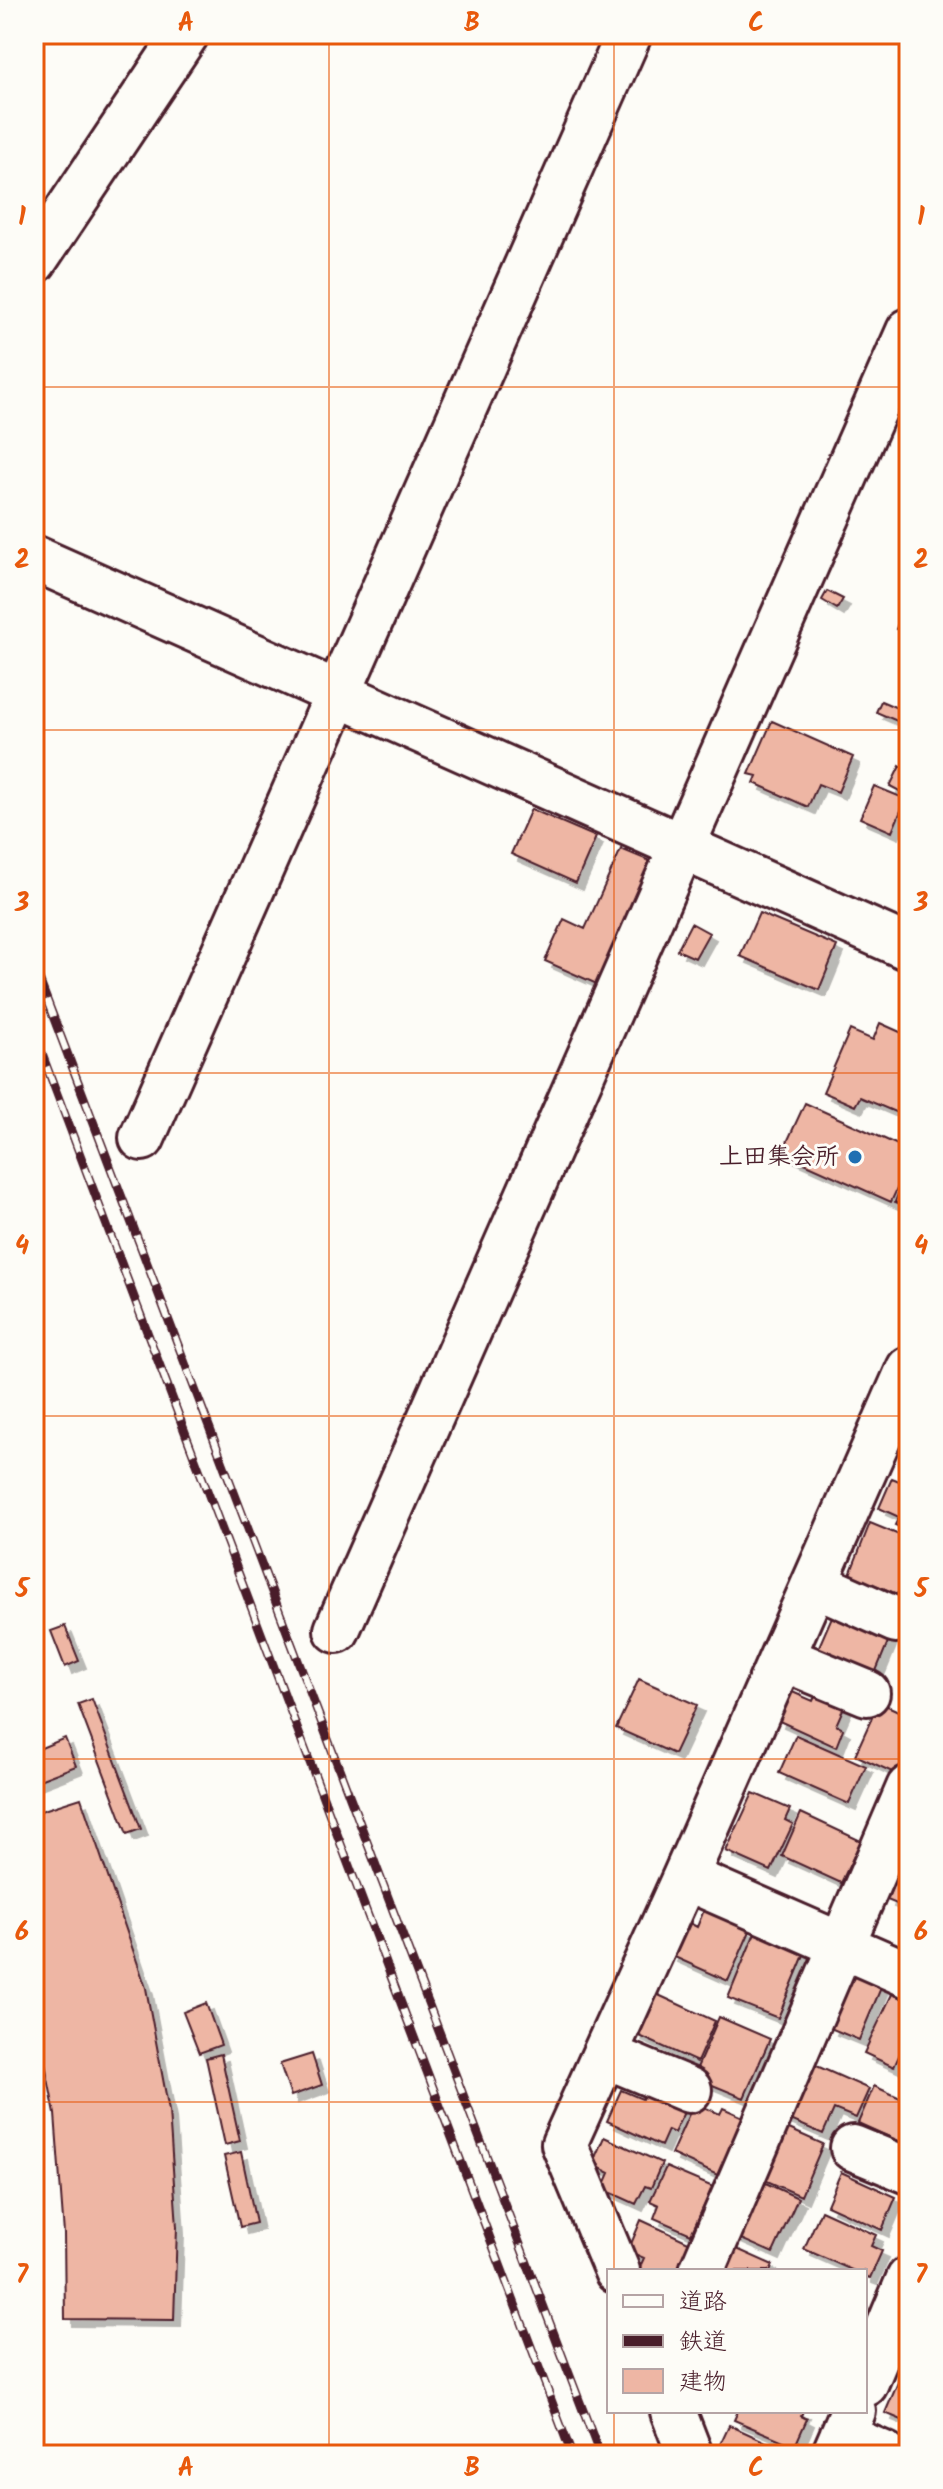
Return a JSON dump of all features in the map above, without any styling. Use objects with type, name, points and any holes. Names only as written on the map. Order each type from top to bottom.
[{"type":"street","points":[[34,261],[186,34]]},
{"type":"street","points":[[142,1138],[629,34]]},
{"type":"street","points":[[337,1630],[700,855],[909,331]]},
{"type":"street","points":[[34,558],[909,948]]},
{"type":"street","points":[[616,2269],[564,2144],[909,1369]]},
{"type":"street","points":[[815,1584],[896,1620]]},
{"type":"street","points":[[782,1658],[867,1693]]},
{"type":"street","points":[[703,2269],[909,1788]]},
{"type":"street","points":[[685,1877],[909,1975]]},
{"type":"street","points":[[605,2055],[689,2090]]},
{"type":"street","points":[[853,2148],[909,2171]]},
{"type":"street","points":[[867,2379],[893,2311]]},
{"type":"street","points":[[674,2413],[690,2455]]},
{"type":"street","points":[[843,2434],[886,2455]]},
{"type":"building","points":[[827,591],[843,599],[837,609],[822,600]]},
{"type":"building","points":[[909,597],[909,635],[896,629]]},
{"type":"building","points":[[881,701],[909,713],[909,726],[876,712]]},
{"type":"building","points":[[772,721],[853,757],[838,792],[818,784],[808,807],[754,783],[757,776],[749,774]]},
{"type":"building","points":[[900,766],[909,771],[907,795],[890,786]]},
{"type":"building","points":[[874,786],[906,799],[892,832],[860,818]]},
{"type":"building","points":[[531,809],[596,837],[576,883],[511,854]]},
{"type":"building","points":[[621,849],[662,866],[608,989],[545,961],[564,919],[585,929]]},
{"type":"building","points":[[759,913],[837,946],[819,990],[740,956]]},
{"type":"building","points":[[691,923],[709,933],[695,958],[677,950]]},
{"type":"building","points":[[880,1023],[909,1036],[909,1118],[860,1097],[855,1106],[823,1092],[850,1030],[873,1040]]},
{"type":"building","points":[[805,1103],[909,1150],[909,1163],[891,1202],[782,1153]]},
{"type":"building","points":[[901,1187],[909,1190],[909,1207],[895,1202]]},
{"type":"building","points":[[892,1478],[909,1485],[909,1531],[895,1525],[899,1517],[879,1508]]},
{"type":"building","points":[[870,1523],[909,1539],[907,1598],[878,1586],[873,1598],[845,1587]]},
{"type":"building","points":[[834,1612],[890,1637],[874,1676],[817,1651]]},
{"type":"building","points":[[65,1626],[79,1661],[65,1667],[51,1631]]},
{"type":"building","points":[[639,1679],[697,1705],[674,1754],[616,1728]]},
{"type":"building","points":[[790,1691],[813,1701],[816,1694],[844,1707],[836,1725],[843,1729],[836,1747],[777,1720]]},
{"type":"building","points":[[92,1699],[141,1829],[127,1834],[78,1704]]},
{"type":"building","points":[[879,1702],[909,1716],[909,1759],[901,1776],[855,1755]]},
{"type":"building","points":[[796,1735],[866,1766],[849,1804],[779,1773]]},
{"type":"building","points":[[65,1738],[76,1766],[34,1782],[34,1751]]},
{"type":"building","points":[[753,1793],[790,1809],[785,1820],[793,1824],[771,1871],[726,1851]]},
{"type":"building","points":[[81,1798],[146,1988],[169,2111],[177,2227],[174,2320],[65,2319],[64,2234],[55,2114],[34,2008],[34,1813]]},
{"type":"building","points":[[801,1813],[861,1841],[841,1883],[782,1856]]},
{"type":"building","points":[[909,1846],[909,1909],[887,1900]]},
{"type":"building","points":[[704,1910],[750,1931],[728,1981],[670,1955],[686,1921],[697,1927]]},
{"type":"building","points":[[756,1930],[806,1950],[778,2018],[728,1998]]},
{"type":"building","points":[[854,1971],[883,1983],[859,2040],[830,2028]]},
{"type":"building","points":[[654,1993],[715,2021],[697,2062],[635,2034]]},
{"type":"building","points":[[892,1994],[909,2001],[909,2034],[894,2067],[864,2053]]},
{"type":"building","points":[[206,2003],[221,2045],[199,2053],[183,2012]]},
{"type":"building","points":[[719,2017],[770,2039],[744,2098],[693,2077]]},
{"type":"building","points":[[221,2054],[240,2141],[225,2145],[206,2058]]},
{"type":"building","points":[[312,2054],[322,2085],[291,2096],[280,2064]]},
{"type":"building","points":[[810,2063],[869,2089],[856,2118],[834,2109],[823,2134],[786,2118]]},
{"type":"building","points":[[874,2086],[909,2102],[909,2146],[858,2123]]},
{"type":"building","points":[[647,2088],[687,2106],[674,2133],[668,2130],[661,2146],[607,2121],[621,2090],[642,2099]]},
{"type":"building","points":[[694,2103],[720,2114],[723,2108],[750,2120],[724,2178],[671,2154]]},
{"type":"building","points":[[780,2125],[823,2144],[801,2196],[758,2177]]},
{"type":"building","points":[[604,2137],[662,2163],[651,2188],[645,2186],[636,2204],[603,2189],[610,2173],[592,2164]]},
{"type":"building","points":[[241,2152],[256,2223],[240,2227],[224,2156]]},
{"type":"building","points":[[666,2167],[713,2187],[691,2234],[654,2218],[659,2205],[650,2201]]},
{"type":"building","points":[[841,2172],[896,2197],[882,2230],[827,2205]]},
{"type":"building","points":[[757,2179],[798,2198],[773,2253],[732,2235]]},
{"type":"building","points":[[821,2210],[876,2235],[871,2246],[882,2251],[870,2278],[867,2277],[867,2269],[849,2269],[804,2249]]},
{"type":"building","points":[[641,2220],[695,2245],[685,2269],[639,2269],[644,2258],[628,2251]]},
{"type":"building","points":[[728,2245],[773,2265],[771,2269],[717,2269]]},
{"type":"building","points":[[909,2367],[909,2423],[885,2413],[899,2380],[903,2381]]},
{"type":"building","points":[[737,2413],[802,2413],[801,2416],[807,2419],[795,2446],[734,2420]]},
{"type":"building","points":[[729,2425],[788,2452],[787,2455],[715,2455]]},
{"type":"waterway","points":[[34,2451],[40,2455]]},
{"type":"railway","points":[[34,966],[600,2455]]},
{"type":"railway","points":[[34,1033],[572,2455]]},
{"type":"place","name":"上田集会所","points":[[855,1157]]}]
